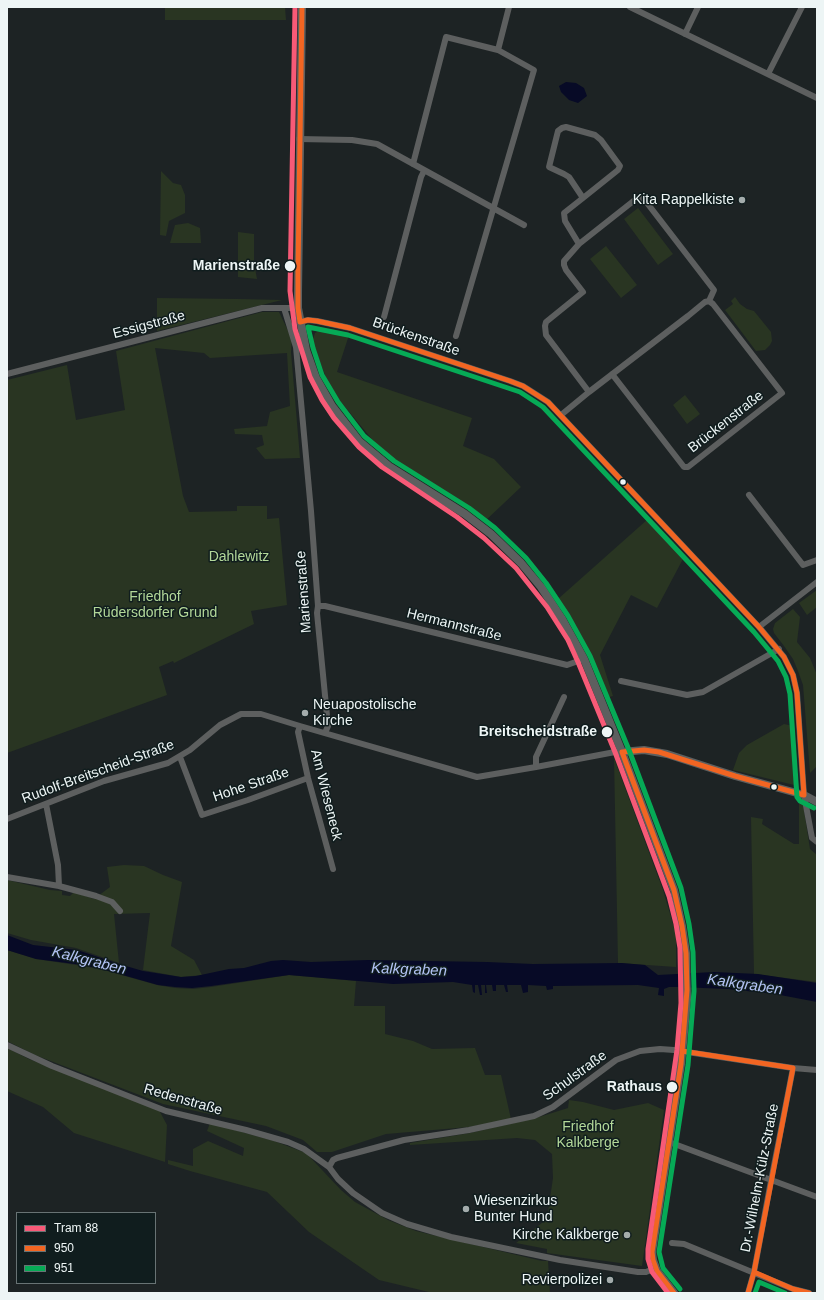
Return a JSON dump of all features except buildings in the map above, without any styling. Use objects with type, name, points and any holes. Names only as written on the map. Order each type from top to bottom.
[{"type":"street","points":[[302,7],[299,139],[298,308],[306,350],[316,378],[332,406],[359,441],[377,457],[404,476],[465,514],[491,534],[524,566],[544,591],[562,619],[584,659],[622,752],[672,884],[684,938],[687,966],[687,990],[684,1039],[652,1252],[656,1268],[674,1293]]},
{"type":"street","points":[[498,50],[509,7]]},
{"type":"street","points":[[630,7],[817,98]]},
{"type":"street","points":[[685,34],[698,7]]},
{"type":"street","points":[[768,74],[802,7]]},
{"type":"street","points":[[413,164],[446,37],[498,50],[534,70],[456,336]]},
{"type":"street","points":[[579,244],[565,221],[564,213],[584,198],[618,170],[620,166],[601,140],[595,135],[566,127],[562,128],[558,131],[549,167],[569,177],[584,198]]},
{"type":"street","points":[[299,139],[352,140],[377,144],[524,225]]},
{"type":"street","points":[[384,317],[421,177],[424,171]]},
{"type":"street","points":[[561,415],[705,302],[709,301],[714,290],[644,199],[641,198],[636,199],[579,244],[564,261],[566,270],[583,292],[546,322],[544,329],[546,335],[589,392]]},
{"type":"street","name":"Brückenstraße","points":[[612,374],[679,462],[684,467],[688,467],[782,393],[713,304],[709,301]]},
{"type":"street","name":"Essigstraße","points":[[7,374],[262,308],[298,308]]},
{"type":"street","name":"Marienstraße","points":[[284,308],[296,347],[311,510],[318,606],[317,613],[328,726],[325,733]]},
{"type":"street","name":"Brückenstraße","points":[[300,322],[308,320],[317,321],[350,328],[510,381],[523,386],[541,397],[561,415],[779,649],[784,657],[793,675],[797,693],[804,795],[812,838],[817,842]]},
{"type":"street","points":[[749,495],[804,565],[817,560]]},
{"type":"street","points":[[758,627],[817,582]]},
{"type":"street","name":"Hermannstraße","points":[[318,606],[325,606],[567,665],[584,659]]},
{"type":"street","points":[[621,681],[688,695],[703,692],[779,649]]},
{"type":"street","points":[[536,767],[536,757],[564,697]]},
{"type":"street","name":"Rudolf-Breitscheid-Straße","points":[[7,819],[104,781],[168,763],[190,750],[220,725],[240,714],[261,714],[477,777],[615,752],[644,750],[659,752],[735,776],[804,795],[817,802]]},
{"type":"street","name":"Am Wieseneck","points":[[300,726],[298,732],[308,778],[332,869]]},
{"type":"street","name":"Hohe Straße","points":[[180,757],[202,815],[308,778]]},
{"type":"street","points":[[46,804],[58,865],[59,886]]},
{"type":"street","points":[[7,877],[59,886],[96,896],[112,902],[120,911]]},
{"type":"street","name":"Redenstraße","points":[[7,1045],[52,1066],[166,1111],[246,1130],[288,1142],[304,1149],[329,1167],[338,1179],[353,1193],[382,1213],[407,1224],[451,1237],[560,1260],[638,1272],[646,1272],[656,1268]]},
{"type":"street","name":"Schulstraße","points":[[329,1167],[333,1160],[337,1158],[404,1140],[469,1130],[534,1116],[553,1107],[616,1060],[640,1051],[660,1049],[682,1051],[793,1068],[817,1070]]},
{"type":"street","name":"Dr.-Wilhelm-Külz-Straße","points":[[748,1293],[754,1272],[793,1068]]},
{"type":"street","points":[[669,1142],[817,1197]]},
{"type":"street","points":[[672,1243],[684,1244],[793,1289],[809,1293]]},
{"type":"green space","points":[[165,7],[285,7],[286,20],[165,20]]},
{"type":"green space","points":[[161,171],[173,183],[181,185],[185,195],[185,213],[169,221],[166,236],[160,235]]},
{"type":"green space","points":[[638,208],[673,254],[658,265],[624,219]]},
{"type":"green space","points":[[188,223],[200,228],[201,243],[170,243],[175,225]]},
{"type":"green space","points":[[238,232],[254,234],[254,263],[257,279],[238,277]]},
{"type":"green space","points":[[606,246],[637,285],[621,298],[590,259]]},
{"type":"green space","points":[[735,297],[740,304],[747,309],[754,311],[771,332],[772,341],[765,350],[756,351],[725,310],[733,304],[731,301]]},
{"type":"green space","points":[[157,298],[238,299],[282,300],[157,331]]},
{"type":"green space","points":[[262,312],[279,312],[292,339],[291,352],[300,458],[265,459],[256,448],[264,445],[262,435],[235,434],[234,429],[267,426],[270,412],[290,406],[287,353],[210,358],[204,353],[155,348],[183,496],[189,512],[237,511],[237,506],[267,506],[267,519],[279,518],[287,605],[251,611],[254,624],[174,663],[173,661],[159,667],[167,695],[7,753],[7,380],[67,365],[76,420],[125,410],[116,351]]},
{"type":"green space","points":[[323,329],[342,332],[349,335],[337,372],[472,418],[463,446],[494,459],[521,487],[484,522],[380,449],[331,390],[312,342],[315,333]]},
{"type":"green space","points":[[685,395],[700,414],[687,424],[673,405]]},
{"type":"green space","points":[[648,519],[684,557],[657,608],[631,595],[600,655],[613,696],[605,698],[586,647],[558,599]]},
{"type":"green space","points":[[817,590],[817,607],[807,615],[799,603]]},
{"type":"green space","points":[[793,609],[800,617],[797,642],[810,658],[817,675],[817,766],[810,773],[803,685],[793,659],[774,633],[773,629],[775,623]]},
{"type":"green space","points":[[784,724],[793,726],[798,782],[794,785],[733,770],[739,753],[747,745]]},
{"type":"green space","points":[[614,758],[663,890],[676,934],[676,967],[618,963]]},
{"type":"green space","points":[[799,803],[803,804],[810,849],[817,855],[817,982],[754,974],[751,817],[763,819],[762,824],[794,844],[799,844]]},
{"type":"green space","points":[[124,865],[144,866],[182,882],[171,946],[194,960],[202,975],[181,977],[143,970],[150,913],[114,914],[119,963],[76,948],[31,940],[7,933],[7,880],[50,890],[62,891],[62,895],[70,896],[74,892],[94,899],[110,887],[107,867]]},
{"type":"green space","points":[[7,950],[36,959],[104,970],[157,985],[175,988],[193,989],[211,987],[289,975],[356,981],[354,1006],[385,1006],[385,1034],[413,1041],[432,1049],[475,1048],[485,1075],[501,1075],[511,1119],[469,1127],[386,1134],[332,1152],[317,1152],[303,1140],[266,1126],[163,1104],[35,1055],[7,1041]]},
{"type":"green space","points":[[7,1048],[29,1059],[159,1110],[167,1125],[165,1162],[74,1133],[43,1107],[7,1091]]},
{"type":"green space","name":"Friedhof Kalkberge","points":[[569,1100],[614,1110],[648,1103],[664,1110],[642,1266],[547,1253],[547,1249],[516,1243],[547,1219],[553,1178],[552,1154],[535,1140],[517,1138],[410,1145],[410,1143],[470,1133],[536,1118],[568,1108]]},
{"type":"green space","points":[[210,1123],[274,1141],[306,1153],[341,1190],[355,1202],[388,1220],[416,1231],[542,1261],[548,1261],[550,1293],[433,1293],[379,1280],[309,1232],[267,1192],[168,1164],[168,1160],[193,1166],[193,1149],[208,1141],[243,1156],[244,1148],[207,1131]]},
{"type":"water","points":[[566,82],[576,83],[584,88],[587,96],[578,103],[569,100],[561,92],[559,86]]},
{"type":"water","name":"Kalkgraben","points":[[7,935],[33,945],[77,950],[143,971],[181,977],[244,968],[271,961],[283,960],[311,962],[368,960],[533,964],[622,963],[645,965],[658,975],[714,972],[758,974],[817,983],[817,1002],[775,994],[728,989],[679,987],[669,987],[664,989],[664,996],[658,995],[659,988],[638,985],[553,986],[553,989],[547,990],[546,986],[528,985],[528,992],[523,993],[521,985],[507,985],[508,992],[506,992],[504,985],[496,985],[496,991],[493,991],[492,985],[486,985],[487,993],[485,993],[485,985],[481,985],[482,995],[480,995],[478,985],[475,985],[475,993],[473,992],[472,985],[453,982],[393,984],[289,975],[192,988],[175,987],[158,985],[83,965],[36,959],[7,950]]},
{"type":"tram line","name":"88","points":[[295,7],[290,291],[295,329],[310,377],[322,400],[334,418],[359,447],[382,467],[457,517],[484,538],[516,568],[547,607],[568,640],[578,662],[615,752],[669,896],[680,948],[681,1003],[677,1050],[648,1249],[648,1259],[652,1272],[668,1293]]},
{"type":"transit line","name":"950","points":[[300,322],[298,308],[298,271],[302,7]]},
{"type":"transit line","name":"950","points":[[300,322],[308,320],[317,321],[350,328],[510,381],[523,386],[548,402],[759,627],[784,657],[793,675],[797,693],[804,795]]},
{"type":"transit line","name":"951","points":[[680,1289],[663,1268],[659,1252],[688,1065],[694,991],[693,952],[689,924],[681,888],[629,750],[590,656],[568,616],[546,583],[526,558],[495,528],[469,508],[394,461],[364,436],[338,402],[322,375],[308,327],[348,335],[520,392],[543,407],[754,632],[778,661],[786,677],[790,694],[797,797],[800,801],[814,808]]},
{"type":"transit line","name":"950","points":[[622,752],[644,750],[659,752],[735,776],[804,795]]},
{"type":"transit line","name":"950","points":[[622,752],[674,890],[686,953],[687,990],[681,1064],[652,1252],[657,1271],[674,1293]]},
{"type":"transit line","name":"950","points":[[682,1051],[793,1068],[754,1272],[748,1293]]},
{"type":"transit line","name":"950","points":[[754,1272],[793,1289],[809,1293]]},
{"type":"transit line","name":"951","points":[[755,1293],[759,1282],[785,1293]]},
{"type":"place","name":"Kita Rappelkiste","points":[[742,200]]},
{"type":"place","name":"Marienstraße","points":[[290,266]]},
{"type":"place","name":"Neuapostolische Kirche","points":[[305,713]]},
{"type":"place","name":"Breitscheidstraße","points":[[607,732]]},
{"type":"place","name":"Rathaus","points":[[672,1087]]},
{"type":"place","name":"Wiesenzirkus Bunter Hund","points":[[466,1209]]},
{"type":"place","name":"Kirche Kalkberge","points":[[627,1235]]},
{"type":"place","name":"Revierpolizei","points":[[610,1280]]},
{"type":"park label","name":"Dahlewitz","points":[[239,557]]},
{"type":"park label","name":"Friedhof Rüdersdorfer Grund","points":[[155,606]]}]
